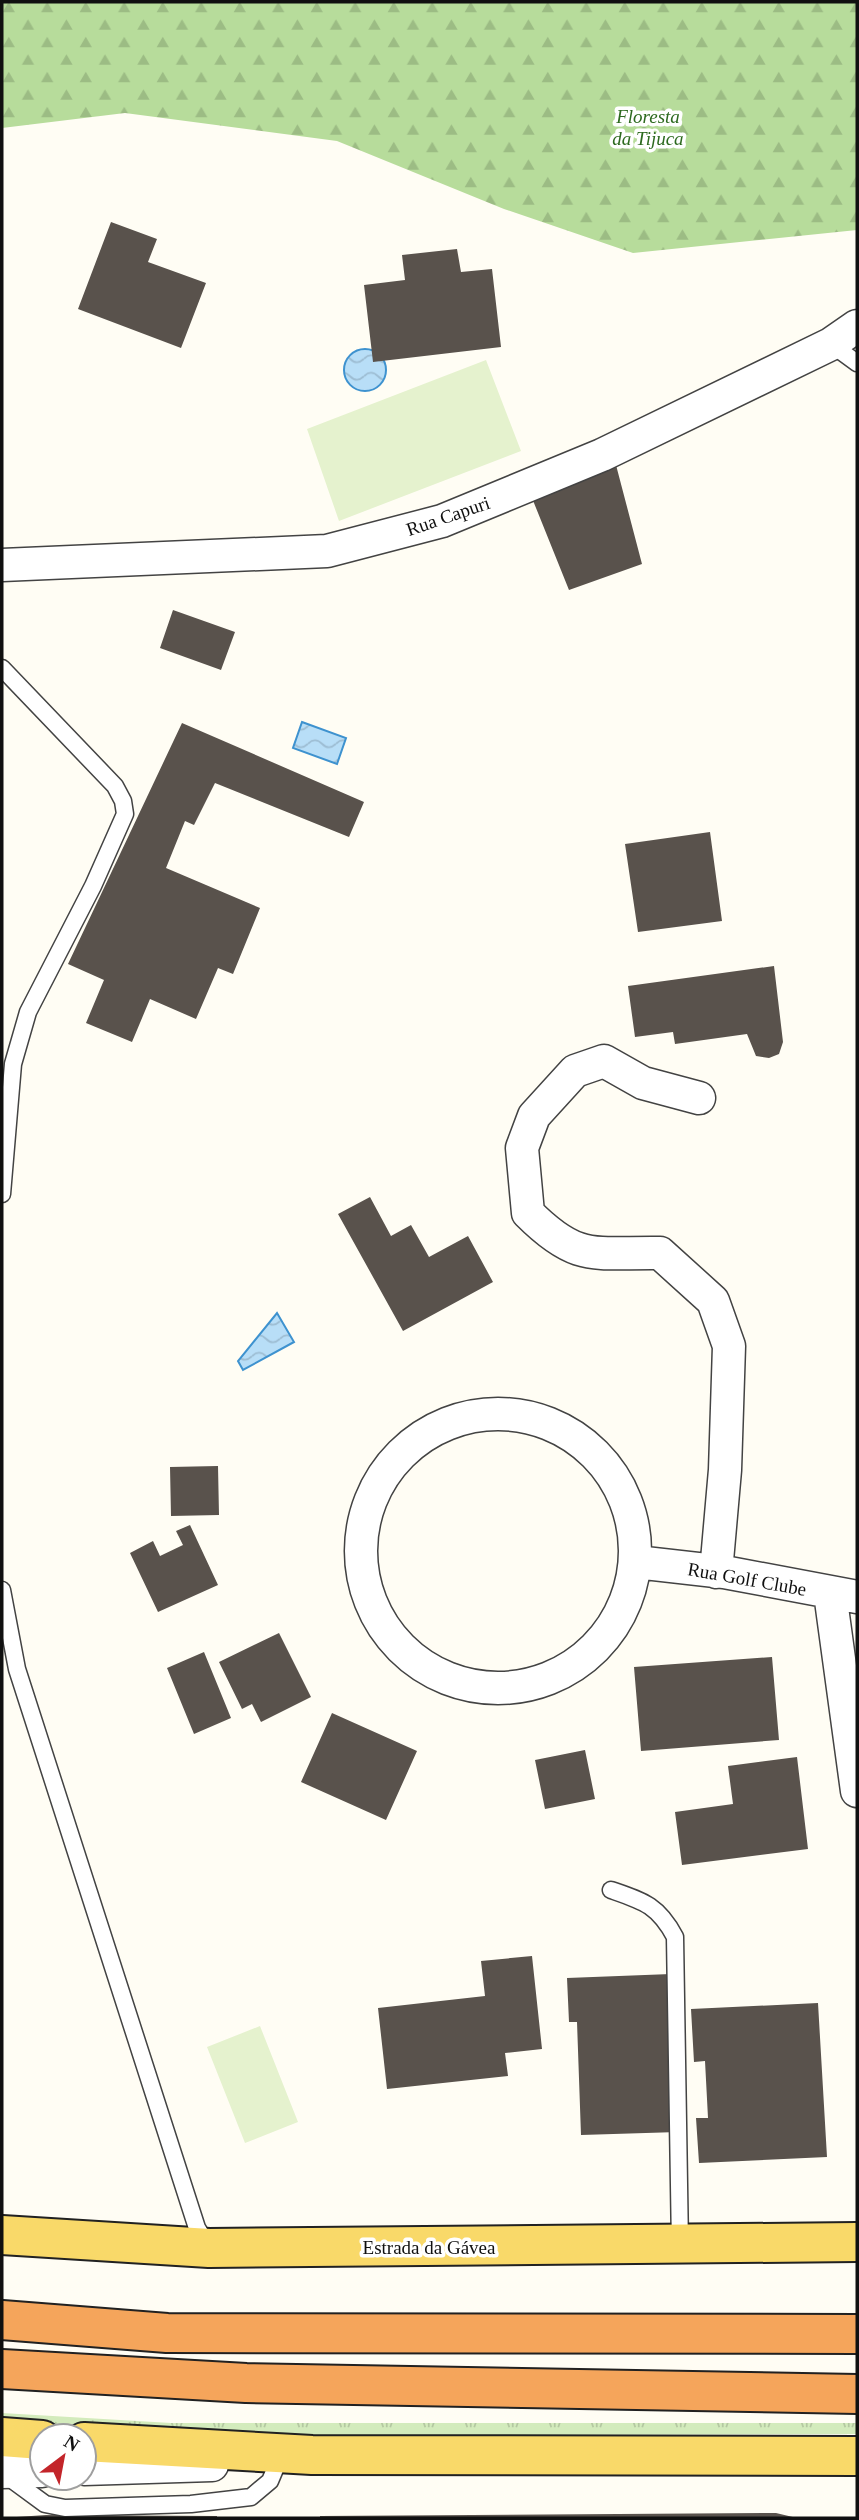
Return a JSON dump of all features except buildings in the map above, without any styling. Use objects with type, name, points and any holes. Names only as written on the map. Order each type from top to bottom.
[{"type":"highway","points":[[2,2320],[167,2333],[857,2334]]},
{"type":"highway","points":[[2,2369],[246,2383],[857,2394]]},
{"type":"main road","name":"Estrada da Gávea","points":[[2,2235],[209,2248],[680,2246],[857,2242]]},
{"type":"main road","points":[[2,2438],[28,2439]]},
{"type":"main road","points":[[98,2443],[295,2459],[857,2456]]},
{"type":"street","name":"Rua Capuri","points":[[2,565],[327,551],[442,521],[602,455],[831,344],[857,326]]},
{"type":"street","points":[[699,1098],[643,1083],[604,1061],[575,1071],[534,1116],[522,1148],[528,1213],[553,1238],[580,1252],[660,1253],[713,1301],[729,1346],[725,1470],[716,1572]]},
{"type":"street","points":[[496,1413],[541,1420],[582,1441],[612,1475],[631,1516],[636,1562],[625,1606],[601,1644],[565,1672],[522,1687],[477,1687],[434,1673],[397,1645],[372,1607],[360,1563],[363,1518],[381,1476],[412,1443],[452,1421],[496,1413]]},
{"type":"street","name":"Rua Golf Clube","points":[[636,1562],[716,1572],[844,1595]]},
{"type":"street","points":[[844,1595],[857,1791]]},
{"type":"street","points":[[818,2457],[857,2474]]},
{"type":"street","points":[[98,2468],[295,2459]]},
{"type":"street","points":[[2,2472],[28,2471]]},
{"type":"lane","points":[[831,344],[857,363]]},
{"type":"lane","points":[[2,668],[115,786],[123,801],[125,814],[93,886],[28,1012],[13,1064],[2,1194]]},
{"type":"lane","points":[[2,1590],[17,1669],[197,2228],[209,2248]]},
{"type":"lane","points":[[611,1890],[645,1902],[664,1916],[675,1937],[680,2246]]},
{"type":"lane","points":[[2,2472],[44,2504],[65,2508],[191,2504],[251,2497],[295,2459]]},
{"type":"green space","name":"Floresta da Tijuca","points":[[2,2],[857,2],[857,230],[633,253],[504,209],[337,141],[125,113],[2,128]]},
{"type":"green space","points":[[486,360],[521,451],[339,521],[307,429]]},
{"type":"green space","points":[[260,2026],[298,2122],[245,2143],[207,2047]]},
{"type":"green space","points":[[2,2413],[171,2423],[857,2423],[857,2434],[170,2436],[98,2431],[98,2422],[28,2422],[28,2427],[2,2425]]},
{"type":"water","points":[[365,349],[380,355],[386,370],[380,385],[365,391],[350,385],[344,370],[350,355]]},
{"type":"water","points":[[302,722],[346,738],[337,764],[293,748]]},
{"type":"water","points":[[277,1313],[294,1342],[243,1370],[238,1361]]}]
